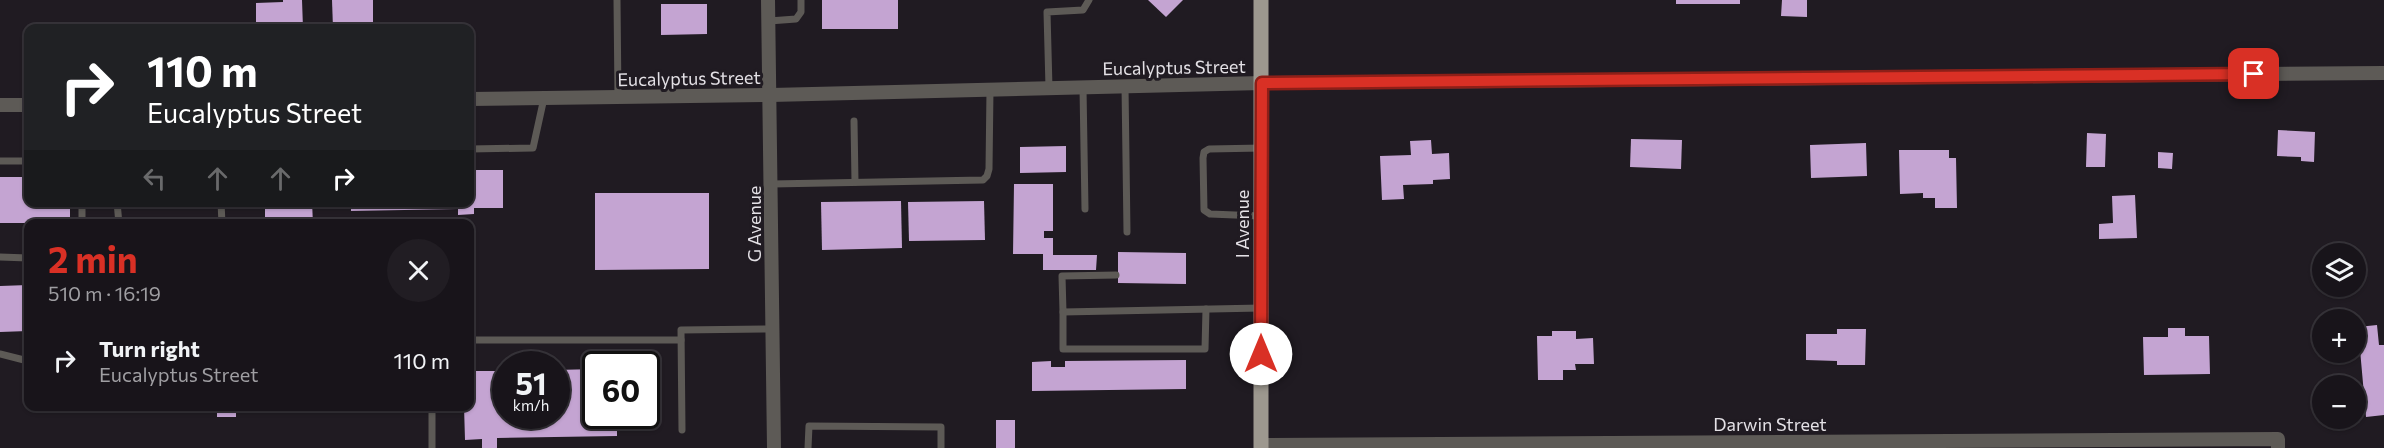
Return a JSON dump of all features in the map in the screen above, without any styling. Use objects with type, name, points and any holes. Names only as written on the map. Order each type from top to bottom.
[{"type":"main road","name":"I Avenue","points":[[1261,0],[1261,446]]},
{"type":"street","name":"G Avenue","points":[[768,0],[774,448]]},
{"type":"street","name":"Eucalyptus Street","points":[[474,99],[771,95],[1262,83],[2384,73]]},
{"type":"street","points":[[0,105],[24,105]]},
{"type":"street","name":"Darwin Street","points":[[1261,446],[2278,443]]},
{"type":"lane","points":[[617,0],[618,97]]},
{"type":"lane","points":[[769,21],[796,20],[801,12],[801,0]]},
{"type":"lane","points":[[1049,88],[1047,12],[1083,10],[1089,0]]},
{"type":"lane","points":[[1125,86],[1127,232]]},
{"type":"lane","points":[[1083,88],[1085,210]]},
{"type":"lane","points":[[772,184],[983,180],[989,169],[990,90]]},
{"type":"lane","points":[[474,149],[533,148],[544,98]]},
{"type":"lane","points":[[854,121],[855,182]]},
{"type":"lane","points":[[1262,148],[1209,148],[1204,152],[1203,180],[1204,210],[1210,214],[1262,216]]},
{"type":"lane","points":[[0,161],[24,161]]},
{"type":"lane","points":[[0,257],[24,258]]},
{"type":"lane","points":[[1116,274],[1062,276],[1063,349],[1205,349],[1206,309]]},
{"type":"lane","points":[[1063,312],[1261,308]]},
{"type":"lane","points":[[682,430],[681,330],[773,329]]},
{"type":"lane","points":[[474,340],[681,340]]},
{"type":"lane","points":[[0,354],[24,360]]},
{"type":"lane","points":[[432,411],[432,448]]},
{"type":"lane","points":[[808,448],[809,426],[941,427],[941,448]]},
{"type":"building","points":[[283,0],[302,0],[303,24],[256,24],[256,3],[283,2]]},
{"type":"building","points":[[332,0],[373,0],[373,24],[333,24]]},
{"type":"building","points":[[822,0],[898,0],[898,29],[822,29]]},
{"type":"building","points":[[1148,0],[1183,0],[1166,17]]},
{"type":"building","points":[[1676,0],[1740,0],[1740,4],[1676,4]]},
{"type":"building","points":[[1782,0],[1807,0],[1807,17],[1781,16]]},
{"type":"building","points":[[661,4],[707,4],[707,34],[661,35]]},
{"type":"building","points":[[2278,130],[2315,132],[2314,162],[2301,161],[2301,157],[2277,156]]},
{"type":"building","points":[[2087,133],[2106,134],[2105,167],[2086,167]]},
{"type":"building","points":[[1631,139],[1682,140],[1681,169],[1630,167]]},
{"type":"building","points":[[1431,140],[1432,154],[1449,153],[1450,179],[1433,180],[1433,184],[1403,185],[1404,199],[1382,200],[1380,156],[1411,155],[1410,141]]},
{"type":"building","points":[[1866,143],[1867,176],[1811,178],[1810,145]]},
{"type":"building","points":[[1066,146],[1066,172],[1020,173],[1020,147]]},
{"type":"building","points":[[1899,150],[1949,150],[1949,158],[1956,158],[1957,208],[1935,208],[1935,198],[1923,198],[1923,193],[1900,194]]},
{"type":"building","points":[[2158,152],[2173,153],[2172,169],[2158,168]]},
{"type":"building","points":[[474,170],[503,170],[503,208],[474,208],[474,214],[458,215],[458,209],[351,211],[351,207],[474,207]]},
{"type":"building","points":[[0,177],[24,177],[24,207],[70,207],[70,219],[24,219],[24,223],[0,223]]},
{"type":"building","points":[[1014,184],[1053,184],[1053,231],[1044,231],[1044,238],[1053,238],[1053,255],[1097,255],[1096,270],[1043,270],[1043,254],[1013,254]]},
{"type":"building","points":[[595,193],[709,193],[709,269],[595,270]]},
{"type":"building","points":[[2135,195],[2137,238],[2099,239],[2099,224],[2113,223],[2112,196]]},
{"type":"building","points":[[901,201],[902,248],[822,250],[821,202]]},
{"type":"building","points":[[984,201],[985,240],[909,241],[908,202]]},
{"type":"building","points":[[265,207],[312,207],[313,219],[265,219]]},
{"type":"building","points":[[1118,252],[1186,253],[1186,284],[1118,283]]},
{"type":"building","points":[[24,285],[24,331],[0,332],[0,286]]},
{"type":"building","points":[[2377,325],[2379,345],[2384,345],[2384,415],[2366,417],[2366,375],[2362,375],[2361,363],[2366,363],[2366,326]]},
{"type":"building","points":[[2168,328],[2185,328],[2185,336],[2209,336],[2210,374],[2144,375],[2143,337],[2168,337]]},
{"type":"building","points":[[1837,329],[1866,329],[1865,365],[1837,365],[1837,361],[1806,360],[1806,334],[1837,334]]},
{"type":"building","points":[[1552,331],[1576,331],[1576,339],[1593,338],[1594,364],[1575,364],[1576,370],[1563,370],[1563,380],[1538,380],[1537,336],[1552,336]]},
{"type":"building","points":[[1186,360],[1186,389],[1032,391],[1032,362],[1051,361],[1051,367],[1065,367],[1065,361]]},
{"type":"building","points":[[582,369],[582,429],[617,429],[617,436],[497,438],[497,448],[482,448],[482,439],[465,440],[464,411],[474,411],[474,371],[492,371],[492,429],[570,429],[570,370]]},
{"type":"building","points":[[217,411],[236,411],[236,417],[217,417]]},
{"type":"building","points":[[996,420],[1015,420],[1015,448],[996,448]]},
{"type":"route","points":[[1261,354],[1262,83],[2254,74]]}]
